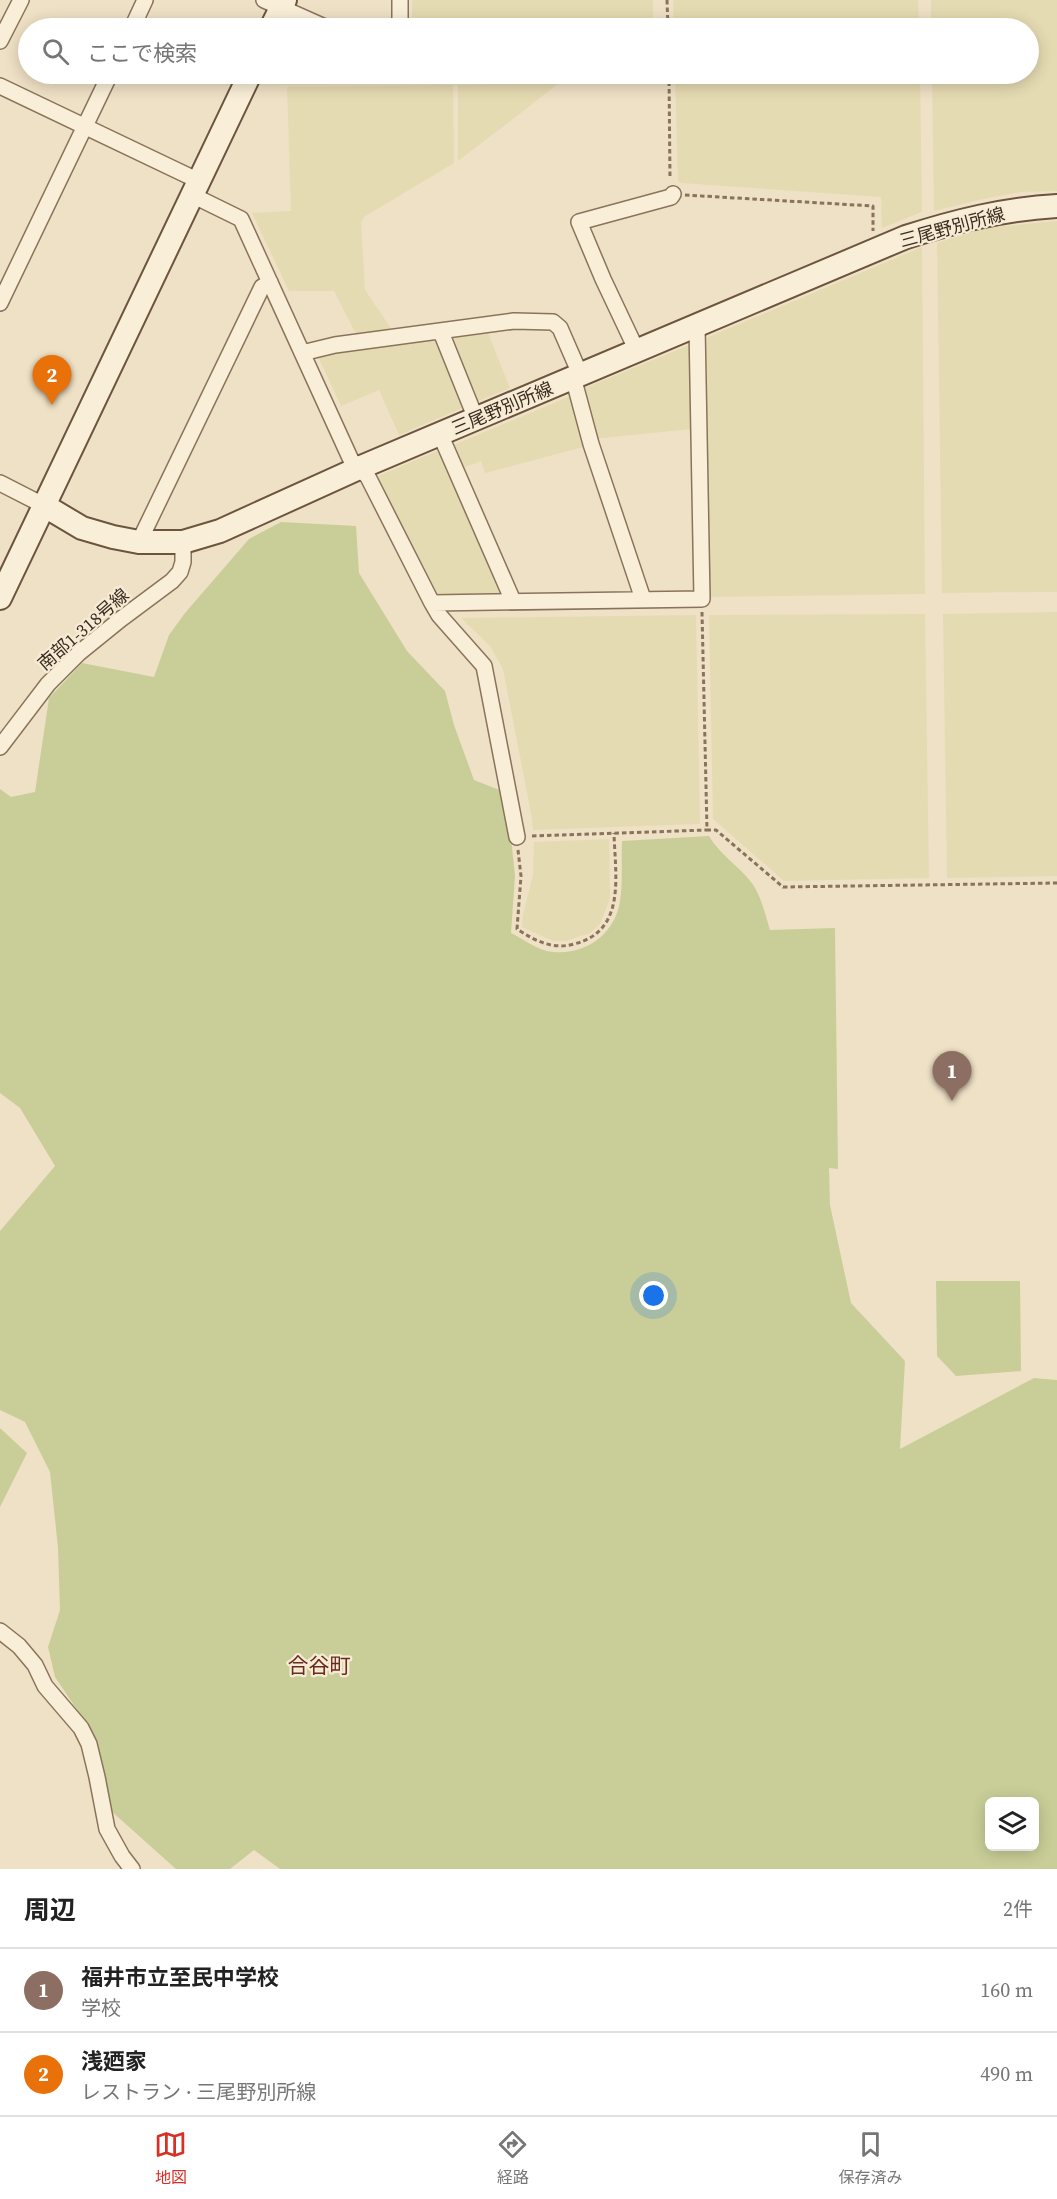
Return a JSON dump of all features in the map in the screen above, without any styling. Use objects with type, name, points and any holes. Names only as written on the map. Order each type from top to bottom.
[{"type":"main road","points":[[273,18],[276,2]]},
{"type":"main road","points":[[0,598],[245,84]]},
{"type":"main road","name":"三尾野別所線","points":[[45,506],[82,528],[113,537],[139,542],[183,542],[241,523],[359,468],[915,234],[984,214],[1057,206]]},
{"type":"street","points":[[0,41],[21,0]]},
{"type":"street","points":[[137,18],[146,0]]},
{"type":"street","points":[[400,0],[400,18]]},
{"type":"street","points":[[276,2],[307,18]]},
{"type":"street","points":[[0,303],[105,84]]},
{"type":"street","points":[[0,86],[84,127],[196,188],[241,219],[351,460],[368,477],[432,603],[484,666],[517,837]]},
{"type":"street","points":[[637,351],[579,222],[673,194]]},
{"type":"street","points":[[139,542],[262,286],[270,282]]},
{"type":"street","points":[[302,353],[335,345],[514,321],[554,322],[560,328],[576,376],[591,444],[642,599]]},
{"type":"street","points":[[432,603],[702,599],[697,326]]},
{"type":"street","points":[[441,332],[476,419]]},
{"type":"street","points":[[440,434],[513,601]]},
{"type":"street","points":[[0,483],[45,506]]},
{"type":"street","name":"南部1-318号線","points":[[0,747],[48,684],[79,653],[172,581],[180,572],[183,562],[183,542]]},
{"type":"street","points":[[0,1631],[35,1665],[45,1686],[81,1728],[97,1777],[107,1829],[132,1869]]},
{"type":"path","points":[[668,0],[668,18]]},
{"type":"path","points":[[669,84],[670,184],[673,194],[873,206],[874,250]]},
{"type":"path","points":[[702,599],[707,830]]},
{"type":"path","points":[[614,833],[615,899],[605,926],[593,938],[567,946],[552,946],[517,929],[521,876],[517,837],[614,833],[716,830],[783,887],[1057,883]]},
{"type":"shaded area","points":[[412,0],[653,0],[653,18],[412,18]]},
{"type":"shaded area","points":[[673,0],[918,0],[919,18],[674,18]]},
{"type":"shaded area","points":[[931,0],[1057,0],[1057,191],[1021,192],[934,211],[932,84],[1039,84],[1039,18],[931,18]]},
{"type":"shaded area","points":[[508,84],[558,84],[458,161],[458,85]]},
{"type":"shaded area","points":[[675,84],[920,84],[922,212],[882,228],[881,197],[678,181]]},
{"type":"shaded area","points":[[453,85],[454,163],[364,217],[361,223],[365,290],[394,333],[358,338],[334,291],[289,291],[252,213],[291,211],[287,87]]},
{"type":"shaded area","points":[[1057,221],[1057,592],[942,593],[937,243],[986,228]]},
{"type":"shaded area","points":[[922,247],[925,594],[708,597],[706,338]]},
{"type":"shaded area","points":[[486,328],[510,388],[473,403],[449,344],[451,333]]},
{"type":"shaded area","points":[[439,335],[467,406],[399,435],[379,390],[341,406],[316,352]]},
{"type":"shaded area","points":[[692,344],[692,429],[593,439],[580,390]]},
{"type":"shaded area","points":[[573,395],[587,446],[485,473],[481,461],[460,469],[451,446]]},
{"type":"shaded area","points":[[442,449],[506,597],[437,599],[376,477]]},
{"type":"shaded area","points":[[1057,612],[1057,876],[947,878],[943,614]]},
{"type":"shaded area","points":[[925,614],[929,878],[784,881],[713,819],[709,615]]},
{"type":"shaded area","points":[[696,615],[700,824],[533,830],[503,669],[490,646],[461,618]]},
{"type":"shaded area","points":[[609,839],[610,899],[600,924],[590,933],[566,941],[553,941],[522,927],[533,875],[534,842]]},
{"type":"green space","points":[[281,522],[356,526],[359,573],[407,651],[445,691],[454,725],[474,780],[502,791],[515,876],[511,933],[537,947],[553,952],[577,950],[587,946],[605,932],[617,913],[620,901],[622,841],[709,836],[754,887],[770,930],[835,928],[838,1169],[829,1168],[830,1205],[851,1303],[905,1361],[900,1449],[1034,1378],[1057,1380],[1057,1869],[280,1869],[254,1850],[230,1869],[176,1869],[110,1810],[88,1726],[55,1677],[48,1647],[60,1610],[58,1548],[50,1472],[25,1422],[0,1410],[0,1231],[55,1166],[20,1108],[0,1093],[0,789],[11,797],[35,792],[49,698],[82,663],[154,677],[169,635],[249,539]]},
{"type":"green space","points":[[936,1281],[1020,1281],[1021,1371],[956,1376],[937,1356]]},
{"type":"green space","points":[[0,1428],[27,1453],[0,1507]]},
{"type":"place","name":"浅廼家","points":[[52,405]]},
{"type":"place","name":"福井市立至民中学校","points":[[952,1101]]},
{"type":"district","name":"合谷町","points":[[319,1665]]}]
